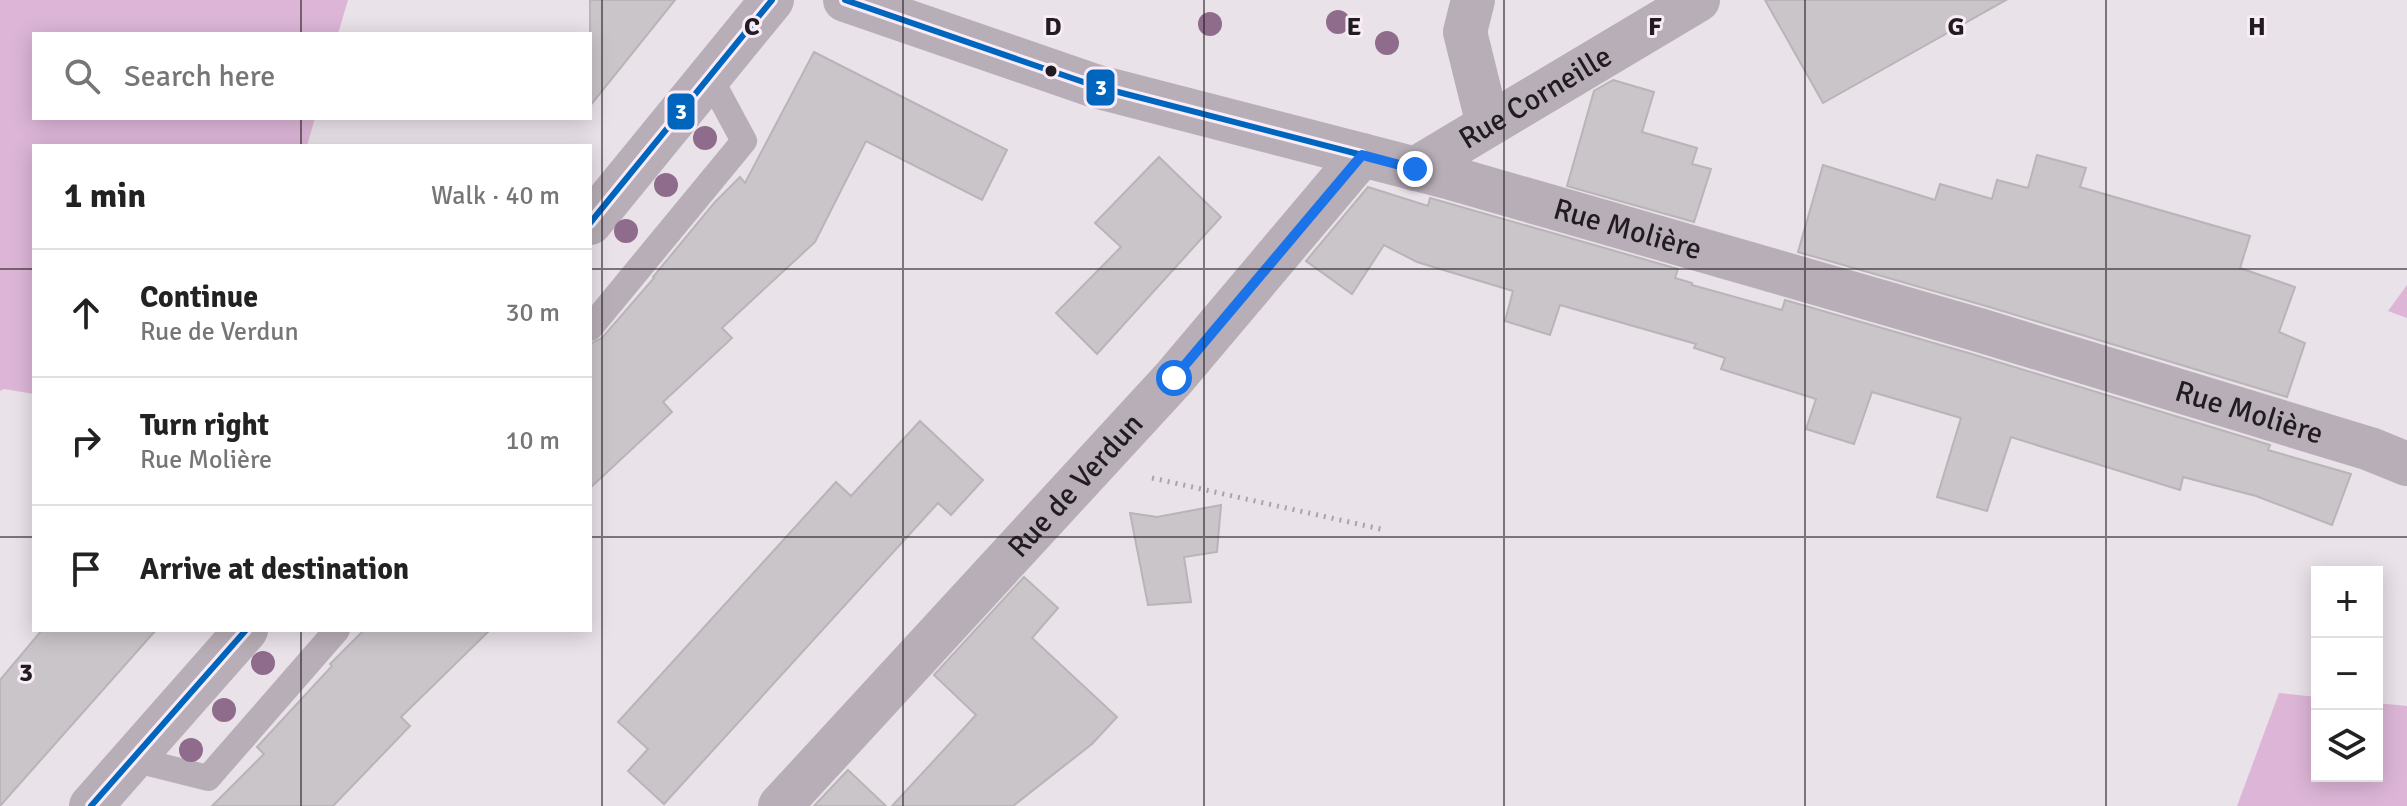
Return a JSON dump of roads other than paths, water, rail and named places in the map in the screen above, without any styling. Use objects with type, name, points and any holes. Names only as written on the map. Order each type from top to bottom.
[{"type":"street","points":[[592,221],[772,0]]},
{"type":"street","name":"Rue Molière","points":[[845,0],[1095,86],[1415,169],[1994,335],[2370,449],[2407,464]]},
{"type":"street","points":[[1473,0],[1465,32],[1488,125]]},
{"type":"street","name":"Rue Corneille","points":[[1415,169],[1698,0]]},
{"type":"street","name":"Rue de Verdun","points":[[780,806],[1174,378],[1362,155]]},
{"type":"street","points":[[91,806],[244,632]]},
{"type":"lane","points":[[592,326],[744,141],[709,76]]},
{"type":"lane","points":[[132,759],[208,778],[335,632]]}]
